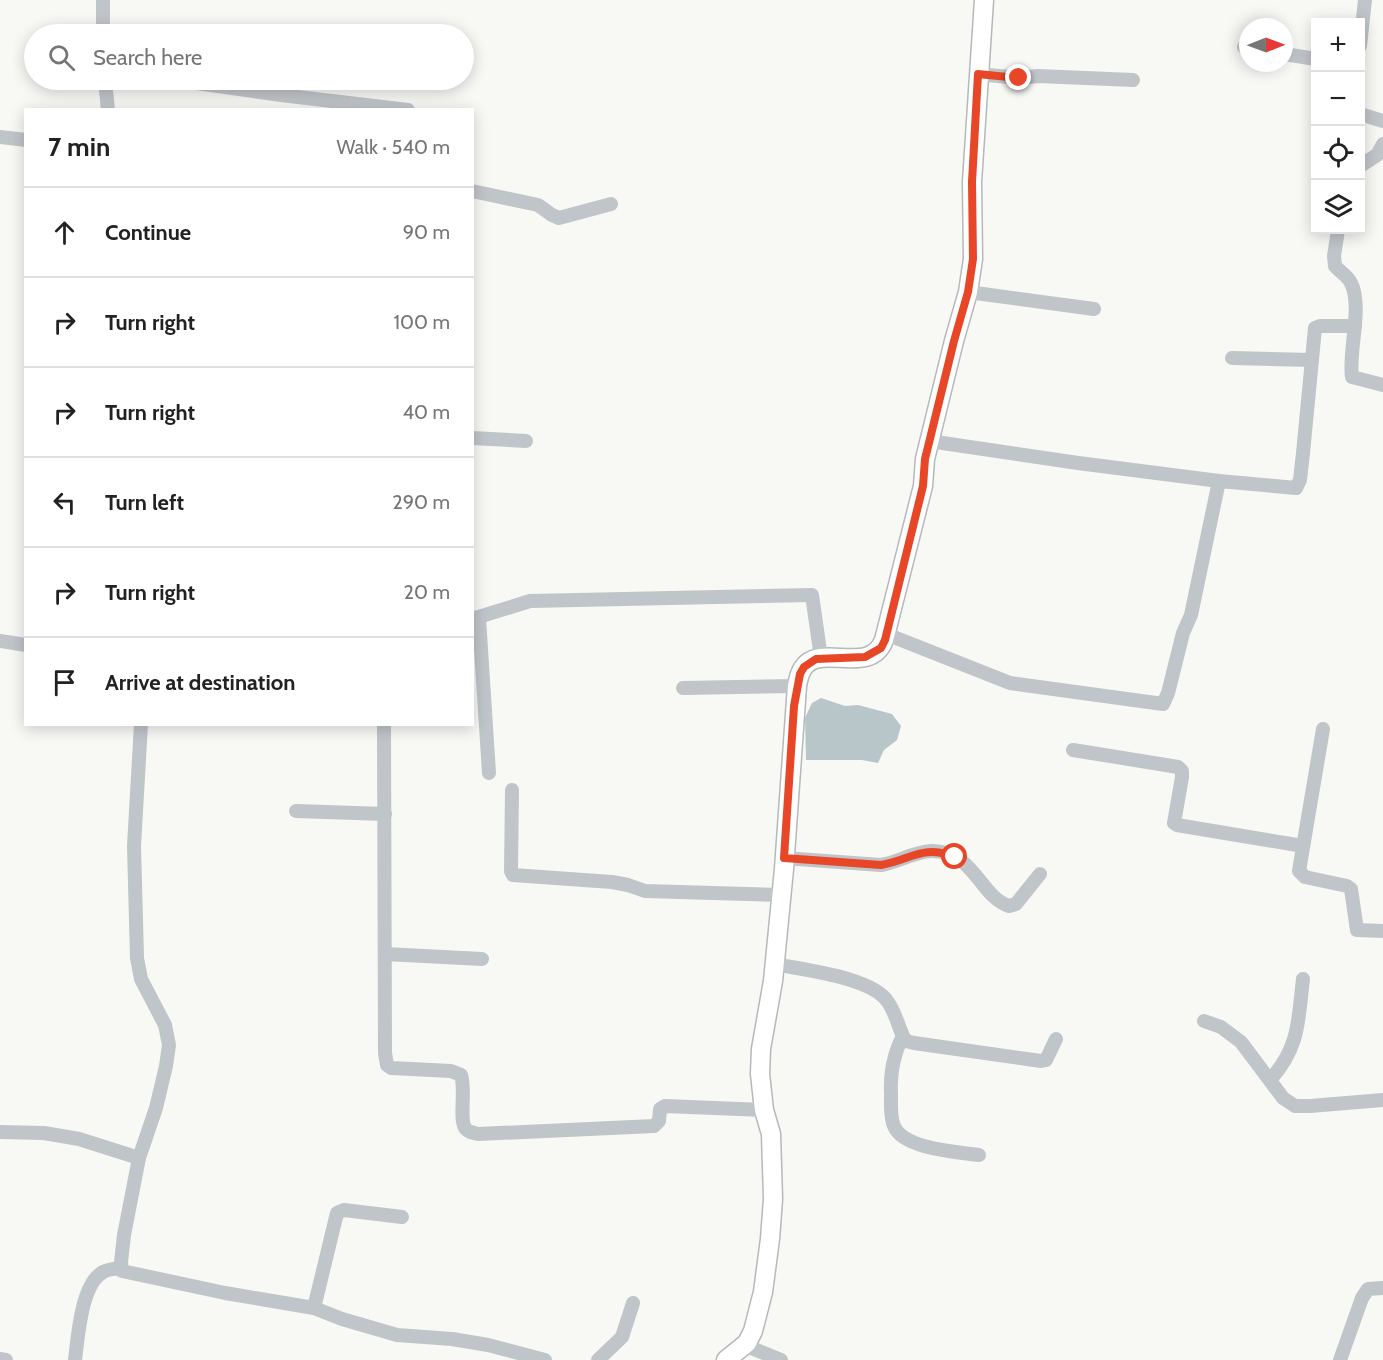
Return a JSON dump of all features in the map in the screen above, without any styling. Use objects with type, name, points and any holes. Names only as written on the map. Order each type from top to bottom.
[{"type":"main road","points":[[726,1360],[744,1345],[753,1331],[759,1313],[770,1239],[773,1199],[771,1134],[764,1110],[760,1074],[761,1049],[775,963],[797,686],[804,667],[810,662],[821,658],[865,657],[881,648],[886,634],[923,486],[929,441],[968,292],[973,259],[972,182],[984,0]]},
{"type":"street","points":[[103,0],[103,24]]},
{"type":"street","points":[[1363,18],[1365,0]]},
{"type":"street","points":[[1293,55],[1311,58]]},
{"type":"street","points":[[978,74],[1019,78],[1038,76],[1133,80]]},
{"type":"street","points":[[106,90],[108,108]]},
{"type":"street","points":[[224,90],[287,103],[373,108]]},
{"type":"street","points":[[1365,116],[1383,121]]},
{"type":"street","points":[[0,137],[24,140]]},
{"type":"street","points":[[1365,163],[1377,155],[1383,144]]},
{"type":"street","points":[[474,192],[538,205],[559,218],[610,204]]},
{"type":"street","points":[[1338,234],[1335,266],[1352,284],[1355,326],[1352,377],[1383,385]]},
{"type":"street","points":[[968,292],[1094,309]]},
{"type":"street","points":[[929,441],[1291,489],[1298,486],[1316,327],[1355,326]]},
{"type":"street","points":[[1232,358],[1312,360]]},
{"type":"street","points":[[474,438],[526,441]]},
{"type":"street","points":[[886,634],[1010,683],[1163,704],[1168,693],[1183,633],[1191,615],[1219,481]]},
{"type":"street","points":[[489,773],[476,618],[530,601],[812,595],[821,658]]},
{"type":"street","points":[[2,644],[24,645]]},
{"type":"street","points":[[682,688],[797,686]]},
{"type":"street","points":[[121,1268],[124,1235],[139,1158],[156,1108],[169,1045],[165,1025],[141,979],[137,958],[134,846],[141,726]]},
{"type":"street","points":[[384,726],[385,1060],[387,1065],[391,1068],[451,1071],[461,1075],[464,1124],[469,1131],[486,1134],[648,1127],[658,1124],[660,1109],[665,1106],[764,1110]]},
{"type":"street","points":[[1323,729],[1299,868],[1301,875],[1347,886],[1353,894],[1357,930],[1383,931]]},
{"type":"street","points":[[1073,750],[1178,767],[1182,771],[1182,777],[1174,823],[1177,825],[1303,846]]},
{"type":"street","points":[[512,790],[513,875],[612,882],[645,891],[781,896]]},
{"type":"street","points":[[297,811],[385,814]]},
{"type":"street","points":[[784,858],[881,865],[892,864],[918,853],[932,851],[945,853],[967,866],[1002,903],[1009,906],[1016,904],[1040,874]]},
{"type":"street","points":[[385,954],[482,959]]},
{"type":"street","points":[[775,963],[845,979],[877,991],[887,1000],[906,1041],[1038,1061],[1046,1060],[1056,1040]]},
{"type":"street","points":[[1270,1080],[1281,1069],[1293,1046],[1303,979]]},
{"type":"street","points":[[1204,1021],[1221,1027],[1241,1042],[1283,1098],[1295,1106],[1383,1100]]},
{"type":"street","points":[[903,1036],[893,1062],[890,1080],[892,1118],[895,1129],[906,1139],[919,1144],[979,1155]]},
{"type":"street","points":[[0,1132],[44,1133],[79,1139],[139,1158]]},
{"type":"street","points":[[314,1308],[337,1213],[344,1210],[402,1217]]},
{"type":"street","points":[[121,1268],[125,1272],[314,1308],[397,1335],[452,1339],[488,1345],[544,1360]]},
{"type":"street","points":[[70,1360],[75,1360],[82,1308],[90,1288],[101,1273],[121,1268]]},
{"type":"street","points":[[1340,1360],[1362,1298],[1368,1289],[1383,1288]]},
{"type":"street","points":[[598,1360],[622,1337],[633,1303]]},
{"type":"street","points":[[744,1345],[781,1360]]},
{"type":"street","points":[[0,1359],[6,1360]]},
{"type":"shaded area","points":[[821,698],[845,706],[858,705],[892,714],[901,726],[897,740],[884,750],[878,763],[862,760],[806,760],[805,718],[812,703]]},
{"type":"route","points":[[955,857],[932,851],[918,853],[892,864],[881,865],[784,858],[794,706],[800,674],[810,662],[821,658],[865,657],[876,653],[885,640],[923,486],[925,459],[968,292],[973,259],[972,182],[978,74],[1019,78]]}]
